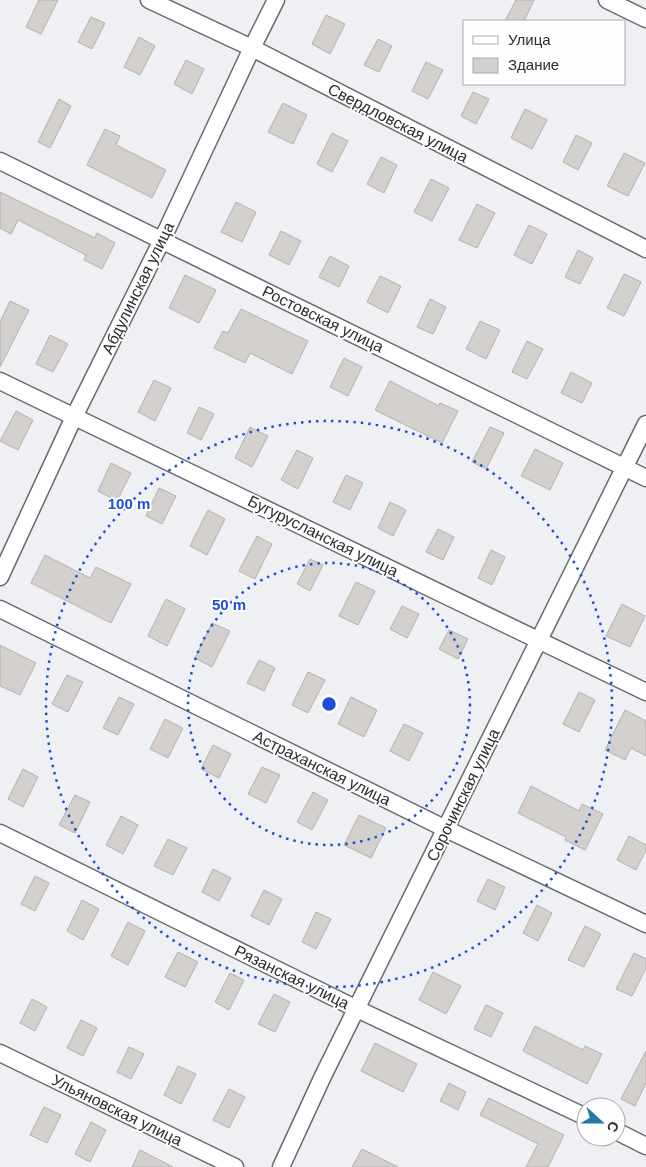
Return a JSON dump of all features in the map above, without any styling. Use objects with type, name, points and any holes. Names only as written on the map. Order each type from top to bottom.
[{"type":"street","name":"Свердловская улица","points":[[149,0],[252,48],[646,249]]},
{"type":"street","name":"Абдулинская улица","points":[[0,577],[74,417],[162,240],[276,0]]},
{"type":"street","points":[[607,0],[646,19]]},
{"type":"street","name":"Ростовская улица","points":[[0,161],[646,478]]},
{"type":"street","name":"Бугурусланская улица","points":[[0,380],[646,692]]},
{"type":"street","name":"Сорочинская улица","points":[[281,1167],[646,424]]},
{"type":"street","name":"Астраханская улица","points":[[0,609],[446,829],[646,924]]},
{"type":"street","name":"Рязанская улица","points":[[0,833],[357,1009],[576,1112]]},
{"type":"street","name":"Ульяновская улица","points":[[0,1052],[234,1167]]},
{"type":"street","points":[[626,1136],[646,1146]]},
{"type":"building","points":[[39,0],[58,0],[41,34],[26,27]]},
{"type":"building","points":[[516,0],[534,0],[524,20],[506,20]]},
{"type":"building","points":[[326,15],[345,24],[330,54],[312,44]]},
{"type":"building","points":[[91,17],[105,23],[92,49],[78,42]]},
{"type":"building","points":[[139,37],[155,46],[140,75],[124,67]]},
{"type":"building","points":[[378,39],[392,46],[379,72],[364,65]]},
{"type":"building","points":[[186,60],[204,69],[192,94],[174,84]]},
{"type":"building","points":[[426,62],[443,70],[428,99],[412,91]]},
{"type":"building","points":[[473,92],[489,99],[476,124],[461,116]]},
{"type":"building","points":[[59,99],[71,106],[50,148],[38,142]]},
{"type":"building","points":[[283,103],[307,115],[293,144],[268,132]]},
{"type":"building","points":[[525,109],[547,120],[532,149],[511,138]]},
{"type":"building","points":[[105,129],[120,136],[116,145],[166,170],[152,198],[87,165]]},
{"type":"building","points":[[332,133],[348,141],[332,172],[317,164]]},
{"type":"building","points":[[576,135],[592,143],[578,170],[563,162]]},
{"type":"building","points":[[624,153],[645,163],[628,196],[607,186]]},
{"type":"building","points":[[381,157],[397,165],[384,193],[367,184]]},
{"type":"building","points":[[431,179],[449,188],[432,221],[414,212]]},
{"type":"building","points":[[0,192],[95,238],[97,233],[115,243],[102,269],[84,260],[86,255],[18,220],[11,234],[0,228]]},
{"type":"building","points":[[236,202],[256,212],[242,242],[221,232]]},
{"type":"building","points":[[477,204],[495,213],[477,248],[459,240]]},
{"type":"building","points":[[529,225],[547,234],[532,264],[514,255]]},
{"type":"building","points":[[281,231],[301,241],[289,265],[269,255]]},
{"type":"building","points":[[578,250],[593,258],[580,284],[565,277]]},
{"type":"building","points":[[330,256],[349,266],[339,287],[319,277]]},
{"type":"building","points":[[624,274],[641,282],[624,316],[607,308]]},
{"type":"building","points":[[185,275],[216,290],[199,323],[169,308]]},
{"type":"building","points":[[380,276],[401,286],[388,313],[367,302]]},
{"type":"building","points":[[430,299],[446,307],[433,334],[417,327]]},
{"type":"building","points":[[10,301],[29,310],[0,367],[0,322]]},
{"type":"building","points":[[241,309],[308,341],[292,374],[250,353],[245,363],[214,348],[223,331],[228,333]]},
{"type":"building","points":[[480,321],[500,330],[486,359],[466,349]]},
{"type":"building","points":[[50,335],[68,344],[53,372],[36,364]]},
{"type":"building","points":[[527,341],[543,349],[527,379],[512,372]]},
{"type":"building","points":[[344,358],[362,367],[348,396],[330,387]]},
{"type":"building","points":[[571,372],[592,383],[582,403],[561,393]]},
{"type":"building","points":[[154,380],[171,388],[155,421],[138,412]]},
{"type":"building","points":[[390,381],[439,406],[440,403],[458,411],[442,443],[375,410]]},
{"type":"building","points":[[199,407],[214,414],[201,440],[187,433]]},
{"type":"building","points":[[16,411],[33,420],[18,450],[0,441]]},
{"type":"building","points":[[250,427],[268,436],[252,467],[235,458]]},
{"type":"building","points":[[490,427],[504,433],[486,469],[472,462]]},
{"type":"building","points":[[535,449],[563,463],[550,490],[521,476]]},
{"type":"building","points":[[297,450],[313,458],[298,489],[281,480]]},
{"type":"building","points":[[111,463],[131,473],[117,501],[98,491]]},
{"type":"building","points":[[346,475],[363,483],[350,510],[333,502]]},
{"type":"building","points":[[159,488],[176,496],[162,524],[146,516]]},
{"type":"building","points":[[390,502],[406,510],[393,536],[378,528]]},
{"type":"building","points":[[208,510],[225,519],[207,555],[190,546]]},
{"type":"building","points":[[438,529],[454,537],[443,560],[426,552]]},
{"type":"building","points":[[257,536],[272,544],[255,579],[239,571]]},
{"type":"building","points":[[491,550],[505,557],[492,585],[478,578]]},
{"type":"building","points":[[45,555],[90,578],[96,567],[131,584],[111,623],[31,583]]},
{"type":"building","points":[[310,559],[323,565],[310,591],[297,584]]},
{"type":"building","points":[[356,582],[375,591],[358,625],[339,616]]},
{"type":"building","points":[[166,599],[185,609],[167,646],[148,636]]},
{"type":"building","points":[[622,604],[645,616],[630,647],[606,636]]},
{"type":"building","points":[[402,606],[419,614],[407,638],[390,629]]},
{"type":"building","points":[[212,623],[230,631],[212,667],[195,658]]},
{"type":"building","points":[[449,630],[468,639],[458,659],[439,649]]},
{"type":"building","points":[[0,645],[36,663],[20,695],[0,686]]},
{"type":"building","points":[[259,660],[275,668],[264,691],[247,683]]},
{"type":"building","points":[[308,672],[325,680],[308,713],[292,705]]},
{"type":"building","points":[[67,675],[83,682],[68,712],[52,704]]},
{"type":"building","points":[[579,692],[595,700],[579,732],[563,724]]},
{"type":"building","points":[[119,697],[134,704],[118,735],[103,728]]},
{"type":"building","points":[[351,697],[377,710],[364,737],[338,724]]},
{"type":"building","points":[[625,710],[646,721],[646,756],[631,748],[625,760],[605,750]]},
{"type":"building","points":[[165,719],[183,728],[168,758],[150,749]]},
{"type":"building","points":[[404,724],[423,733],[409,761],[390,751]]},
{"type":"building","points":[[213,745],[231,754],[219,778],[201,769]]},
{"type":"building","points":[[262,767],[280,775],[266,803],[248,794]]},
{"type":"building","points":[[23,769],[38,777],[23,807],[8,799]]},
{"type":"building","points":[[531,786],[579,811],[582,804],[603,814],[585,850],[565,840],[566,837],[518,813]]},
{"type":"building","points":[[313,792],[328,800],[312,830],[297,822]]},
{"type":"building","points":[[75,795],[90,802],[75,833],[59,825]]},
{"type":"building","points":[[359,815],[386,828],[371,858],[344,845]]},
{"type":"building","points":[[121,816],[138,825],[123,854],[106,845]]},
{"type":"building","points":[[629,836],[646,845],[646,850],[636,870],[617,860]]},
{"type":"building","points":[[168,839],[187,848],[173,875],[154,866]]},
{"type":"building","points":[[213,869],[231,878],[219,901],[202,892]]},
{"type":"building","points":[[35,876],[49,883],[35,911],[21,904]]},
{"type":"building","points":[[488,879],[505,887],[495,910],[477,901]]},
{"type":"building","points":[[264,890],[282,899],[269,925],[251,916]]},
{"type":"building","points":[[82,900],[99,909],[83,940],[67,931]]},
{"type":"building","points":[[537,905],[552,913],[538,941],[523,933]]},
{"type":"building","points":[[316,912],[331,919],[316,949],[302,942]]},
{"type":"building","points":[[128,922],[145,931],[128,965],[111,956]]},
{"type":"building","points":[[585,926],[601,934],[584,967],[568,960]]},
{"type":"building","points":[[178,952],[198,962],[185,987],[165,977]]},
{"type":"building","points":[[634,953],[646,959],[646,968],[632,996],[616,989]]},
{"type":"building","points":[[433,972],[461,986],[446,1014],[419,1000]]},
{"type":"building","points":[[230,973],[244,980],[229,1010],[215,1002]]},
{"type":"building","points":[[274,994],[290,1002],[275,1032],[258,1024]]},
{"type":"building","points":[[32,999],[47,1007],[35,1031],[20,1023]]},
{"type":"building","points":[[486,1005],[503,1013],[491,1037],[474,1029]]},
{"type":"building","points":[[81,1020],[97,1028],[83,1056],[67,1048]]},
{"type":"building","points":[[535,1026],[583,1050],[585,1046],[602,1054],[587,1084],[523,1051]]},
{"type":"building","points":[[375,1043],[417,1064],[403,1092],[361,1071]]},
{"type":"building","points":[[129,1047],[144,1054],[131,1079],[117,1072]]},
{"type":"building","points":[[646,1051],[646,1083],[635,1106],[626,1102],[626,1097],[622,1097]]},
{"type":"building","points":[[178,1066],[196,1074],[181,1104],[164,1095]]},
{"type":"building","points":[[449,1083],[466,1092],[458,1110],[440,1101]]},
{"type":"building","points":[[229,1089],[245,1097],[229,1128],[213,1120]]},
{"type":"building","points":[[489,1098],[564,1135],[548,1167],[526,1167],[538,1144],[480,1115]]},
{"type":"building","points":[[44,1107],[61,1115],[47,1143],[30,1135]]},
{"type":"building","points":[[91,1122],[106,1130],[90,1162],[75,1154]]},
{"type":"building","points":[[362,1149],[398,1167],[352,1167]]},
{"type":"building","points":[[140,1150],[173,1167],[132,1167]]}]
